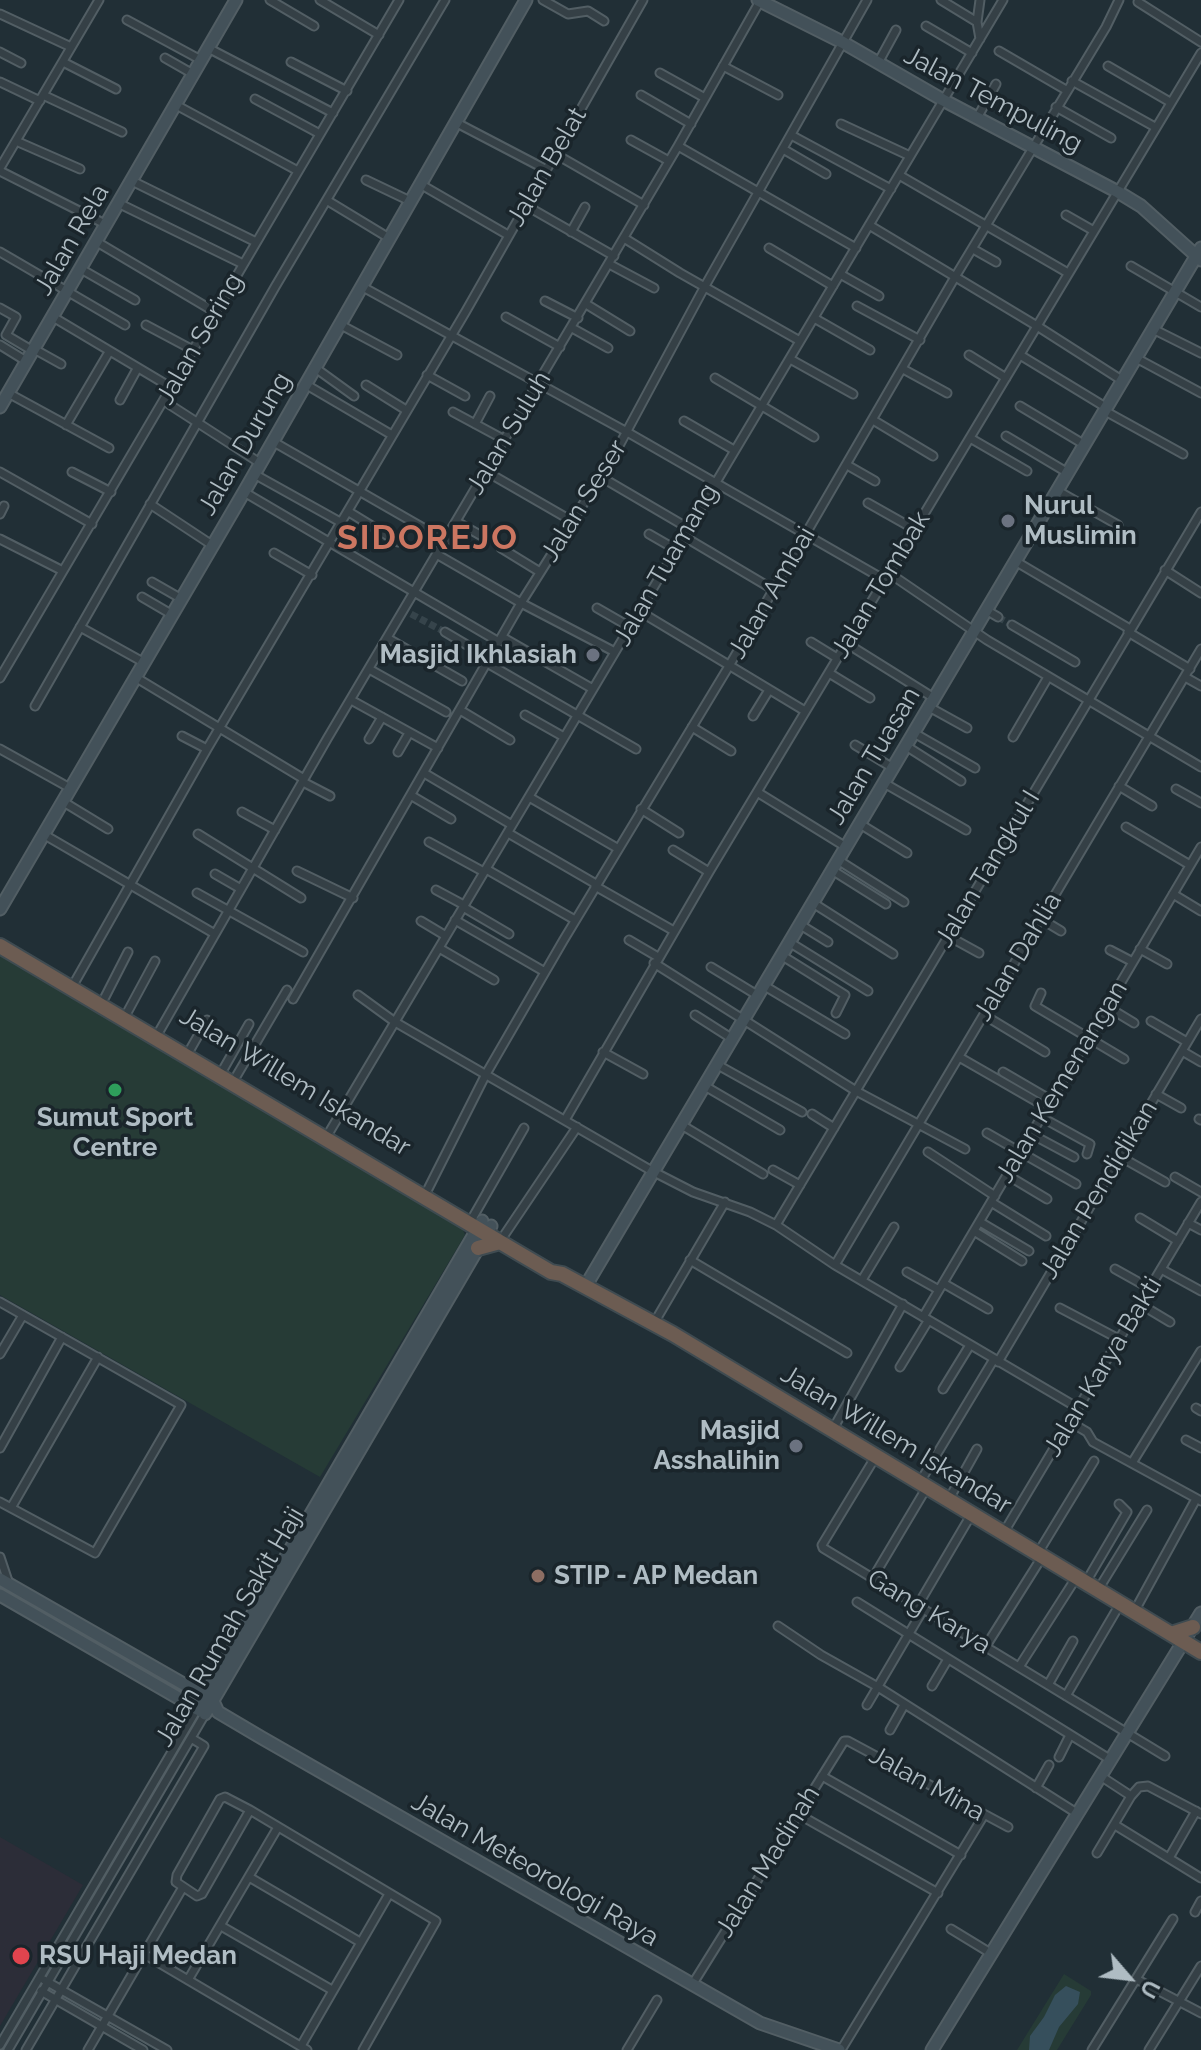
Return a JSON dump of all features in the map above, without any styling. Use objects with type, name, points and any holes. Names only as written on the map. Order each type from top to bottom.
[{"type":"highway","name":"Jalan Willem Iskandar","points":[[0,935],[428,1189],[481,1231]]},
{"type":"highway","name":"Jalan Willem Iskandar","points":[[0,946],[481,1231],[555,1265],[562,1274],[654,1323],[1201,1652]]},
{"type":"highway","points":[[1177,1638],[1193,1627]]},
{"type":"street","points":[[99,0],[0,170],[107,225]]},
{"type":"street","name":"Jalan Rela","points":[[0,407],[236,0]]},
{"type":"street","points":[[270,0],[314,26]]},
{"type":"street","points":[[320,0],[379,35]]},
{"type":"street","name":"Jalan Sering","points":[[0,678],[399,0]]},
{"type":"street","points":[[35,706],[445,0]]},
{"type":"street","name":"Jalan Durung","points":[[0,909],[526,0]]},
{"type":"street","points":[[543,0],[568,14],[588,11],[604,21]]},
{"type":"street","name":"Jalan Belat","points":[[76,980],[643,0]]},
{"type":"street","name":"Jalan Seser","points":[[293,999],[521,603],[627,432],[705,286],[867,0]]},
{"type":"street","points":[[941,0],[977,22]]},
{"type":"street","points":[[980,0],[977,22],[980,39]]},
{"type":"street","name":"Jalan Tuamang","points":[[330,1131],[1003,0]]},
{"type":"street","name":"Jalan Ambai","points":[[428,1189],[486,1074],[575,920],[774,590],[955,277],[1106,27],[1119,0]]},
{"type":"street","name":"Jalan Tempuling","points":[[760,1],[842,42],[943,100],[1118,192],[1141,206],[1199,255]]},
{"type":"street","name":"Jalan Suluh","points":[[160,1030],[387,638],[408,612],[414,594],[612,260],[760,1]]},
{"type":"street","points":[[1138,2],[1201,42]]},
{"type":"street","points":[[0,14],[71,47]]},
{"type":"street","points":[[127,20],[201,60]]},
{"type":"street","points":[[926,26],[972,53]]},
{"type":"street","points":[[878,63],[896,30]]},
{"type":"street","points":[[208,48],[333,113]]},
{"type":"street","points":[[999,51],[1066,90]]},
{"type":"street","points":[[0,52],[21,63]]},
{"type":"street","name":"Jalan Tombak","points":[[565,1120],[656,960],[1201,53]]},
{"type":"street","points":[[165,58],[193,74]]},
{"type":"street","points":[[63,62],[116,89]]},
{"type":"street","points":[[291,62],[347,91]]},
{"type":"street","points":[[723,66],[778,95]]},
{"type":"street","points":[[1108,66],[1170,102]]},
{"type":"street","points":[[660,73],[705,98]]},
{"type":"street","points":[[1072,81],[1155,127]]},
{"type":"street","points":[[0,82],[122,132]]},
{"type":"street","points":[[977,118],[996,84]]},
{"type":"street","points":[[641,95],[691,124]]},
{"type":"street","points":[[255,99],[320,134]]},
{"type":"street","points":[[178,101],[298,171]]},
{"type":"street","points":[[1056,107],[1111,138]]},
{"type":"street","points":[[455,122],[545,169]]},
{"type":"street","points":[[841,124],[910,156]]},
{"type":"street","points":[[791,135],[891,189]]},
{"type":"street","points":[[631,140],[669,161]]},
{"type":"street","points":[[16,141],[80,169]]},
{"type":"street","points":[[678,146],[856,248]]},
{"type":"street","points":[[783,149],[826,174]]},
{"type":"street","points":[[564,159],[644,205]]},
{"type":"street","points":[[899,175],[1068,273]]},
{"type":"street","points":[[366,180],[410,201]]},
{"type":"street","points":[[132,181],[256,242]]},
{"type":"street","points":[[420,184],[508,235]]},
{"type":"street","points":[[328,201],[389,238]]},
{"type":"street","points":[[120,204],[243,264]]},
{"type":"street","points":[[525,205],[654,288]]},
{"type":"street","points":[[571,232],[585,207]]},
{"type":"street","points":[[1066,215],[1094,231]]},
{"type":"street","points":[[869,225],[1123,381]]},
{"type":"street","points":[[624,238],[800,341]]},
{"type":"street","points":[[97,242],[215,312]]},
{"type":"street","points":[[769,248],[833,286]]},
{"type":"street","points":[[973,249],[996,262]]},
{"type":"street","points":[[0,252],[125,325]]},
{"type":"street","name":"Jalan Tuasan","points":[[585,1287],[1199,255]]},
{"type":"street","points":[[1131,266],[1201,307]]},
{"type":"street","points":[[81,269],[135,300]]},
{"type":"street","points":[[840,274],[879,296]]},
{"type":"street","points":[[361,286],[452,334],[806,535],[887,577],[1201,767]]},
{"type":"street","points":[[545,301],[578,318]]},
{"type":"street","points":[[586,304],[630,331]]},
{"type":"street","points":[[857,306],[920,340]]},
{"type":"street","points":[[0,308],[16,317],[6,335],[31,354]]},
{"type":"street","points":[[53,317],[172,388]]},
{"type":"street","points":[[506,317],[560,347]]},
{"type":"street","points":[[814,318],[870,350]]},
{"type":"street","points":[[339,324],[397,355]]},
{"type":"street","points":[[146,325],[193,350]]},
{"type":"street","points":[[572,328],[608,348]]},
{"type":"street","points":[[1153,329],[1201,353]]},
{"type":"street","points":[[0,345],[61,364]]},
{"type":"street","points":[[66,425],[109,352]]},
{"type":"street","points":[[969,355],[1006,378]]},
{"type":"street","points":[[1020,355],[1183,454]]},
{"type":"street","points":[[1136,358],[1201,393]]},
{"type":"street","points":[[790,359],[853,394]]},
{"type":"street","points":[[314,367],[354,396]]},
{"type":"street","points":[[120,400],[137,369]]},
{"type":"street","points":[[903,369],[947,393]]},
{"type":"street","points":[[427,375],[465,396]]},
{"type":"street","points":[[715,378],[814,437]]},
{"type":"street","points":[[305,384],[392,435]]},
{"type":"street","points":[[366,385],[406,410]]},
{"type":"street","points":[[8,393],[109,448]]},
{"type":"street","points":[[475,424],[490,396]]},
{"type":"street","points":[[164,401],[257,469],[342,523]]},
{"type":"street","points":[[1020,406],[1085,445]]},
{"type":"street","points":[[453,412],[505,440]]},
{"type":"street","points":[[873,420],[933,456]]},
{"type":"street","points":[[684,421],[734,450]]},
{"type":"street","points":[[1006,436],[1068,473]]},
{"type":"street","points":[[970,438],[1027,471]]},
{"type":"street","points":[[272,441],[446,541]]},
{"type":"street","points":[[847,465],[875,481]]},
{"type":"street","points":[[0,472],[92,524]]},
{"type":"street","points":[[72,472],[111,492]]},
{"type":"street","points":[[487,472],[572,521]]},
{"type":"street","points":[[601,477],[688,528]]},
{"type":"street","points":[[1058,491],[1118,525]]},
{"type":"street","points":[[244,492],[414,594],[593,689]]},
{"type":"street","points":[[868,503],[914,529]]},
{"type":"street","points":[[150,504],[212,545]]},
{"type":"street","points":[[0,514],[4,506]]},
{"type":"street","points":[[349,512],[398,542]]},
{"type":"street","name":"Jalan Tangkul I","points":[[776,1225],[1201,512]]},
{"type":"street","points":[[457,522],[487,539]]},
{"type":"street","points":[[649,534],[675,549]]},
{"type":"street","points":[[683,536],[774,590]]},
{"type":"street","points":[[0,539],[63,571]]},
{"type":"street","points":[[501,548],[540,572]]},
{"type":"street","points":[[274,553],[312,575]]},
{"type":"street","points":[[438,555],[615,652]]},
{"type":"street","points":[[1015,561],[1190,669]]},
{"type":"street","points":[[1165,570],[1201,593]]},
{"type":"street","points":[[152,582],[180,598]]},
{"type":"street","points":[[142,597],[171,614]]},
{"type":"street","points":[[597,608],[630,627]]},
{"type":"street","points":[[986,610],[998,617]]},
{"type":"street","points":[[639,611],[805,711]]},
{"type":"street","points":[[1012,625],[1075,662]]},
{"type":"street","points":[[80,627],[143,662]]},
{"type":"street","points":[[445,632],[477,651]]},
{"type":"street","points":[[387,638],[462,681]]},
{"type":"street","points":[[811,642],[837,658]]},
{"type":"street","points":[[846,643],[967,728]]},
{"type":"street","name":"Jalan Dahlia","points":[[835,1265],[1201,649]]},
{"type":"street","points":[[487,663],[636,749]]},
{"type":"street","points":[[369,669],[446,712]]},
{"type":"street","points":[[829,673],[870,698]]},
{"type":"street","points":[[134,677],[330,796]]},
{"type":"street","points":[[1013,737],[1048,677]]},
{"type":"street","points":[[1185,677],[1201,686]]},
{"type":"street","points":[[753,716],[769,690]]},
{"type":"street","points":[[351,700],[438,748]]},
{"type":"street","points":[[460,710],[510,740]]},
{"type":"street","points":[[525,715],[564,737]]},
{"type":"street","points":[[369,739],[382,717]]},
{"type":"street","points":[[692,727],[731,751]]},
{"type":"street","points":[[398,752],[409,733]]},
{"type":"street","points":[[914,733],[975,768]]},
{"type":"street","points":[[182,736],[207,749]]},
{"type":"street","points":[[855,745],[893,768]]},
{"type":"street","points":[[906,746],[961,781]]},
{"type":"street","points":[[0,749],[70,788]]},
{"type":"street","points":[[424,773],[596,885],[674,931]]},
{"type":"street","points":[[884,783],[966,830]]},
{"type":"street","points":[[1119,786],[1152,806]]},
{"type":"street","points":[[1176,789],[1201,803]]},
{"type":"street","points":[[757,792],[846,847]]},
{"type":"street","points":[[412,796],[451,819]]},
{"type":"street","points":[[529,797],[617,848]]},
{"type":"street","points":[[62,801],[108,829]]},
{"type":"street","points":[[641,809],[679,833]]},
{"type":"street","points":[[242,812],[275,830]]},
{"type":"street","points":[[860,824],[907,853]]},
{"type":"street","points":[[1126,827],[1190,865]]},
{"type":"street","points":[[43,834],[215,934]]},
{"type":"street","points":[[198,834],[301,898]]},
{"type":"street","points":[[429,842],[575,920]]},
{"type":"street","name":"Jalan Kemenangan","points":[[900,1367],[941,1287],[1201,847]]},
{"type":"street","points":[[673,850],[709,872]]},
{"type":"street","points":[[835,865],[904,902]]},
{"type":"street","points":[[835,865],[886,904]]},
{"type":"street","points":[[297,871],[353,898]]},
{"type":"street","points":[[215,874],[241,889]]},
{"type":"street","points":[[436,890],[509,934]]},
{"type":"street","points":[[197,893],[303,952]]},
{"type":"street","points":[[1173,894],[1201,911]]},
{"type":"street","points":[[813,903],[893,954]]},
{"type":"street","points":[[1041,919],[1061,931]]},
{"type":"street","points":[[455,920],[545,972]]},
{"type":"street","points":[[421,921],[446,936]]},
{"type":"street","points":[[799,924],[828,942]]},
{"type":"street","points":[[948,936],[979,953]]},
{"type":"street","points":[[629,940],[741,1021],[856,1091],[965,1149]]},
{"type":"street","points":[[789,942],[868,991]]},
{"type":"street","points":[[439,948],[494,980]]},
{"type":"street","points":[[1140,949],[1167,964]]},
{"type":"street","points":[[1110,950],[1133,962]]},
{"type":"street","points":[[105,997],[128,952]]},
{"type":"street","points":[[781,955],[845,995],[836,1013]]},
{"type":"street","points":[[128,1011],[155,961]]},
{"type":"street","points":[[711,967],[845,1034]]},
{"type":"street","points":[[230,1072],[287,990]]},
{"type":"street","points":[[1041,993],[1035,1006],[1124,1059]]},
{"type":"street","points":[[358,995],[395,1022],[652,1171],[693,1192],[725,1202],[776,1225],[835,1265],[1078,1408]]},
{"type":"street","points":[[1106,1006],[1134,1023]]},
{"type":"street","points":[[695,1015],[731,1038]]},
{"type":"street","points":[[984,1015],[1045,1052]]},
{"type":"street","name":"Jalan Pendidikan","points":[[877,1571],[996,1361],[1201,1019]]},
{"type":"street","points":[[191,1048],[207,1020]]},
{"type":"street","points":[[1151,1021],[1187,1042]]},
{"type":"street","points":[[230,1072],[249,1024]]},
{"type":"street","points":[[1182,1051],[1201,1062]]},
{"type":"street","points":[[603,1052],[643,1074]]},
{"type":"street","points":[[959,1057],[1049,1104]]},
{"type":"street","points":[[716,1064],[802,1112]]},
{"type":"street","points":[[1003,1072],[1049,1104]]},
{"type":"street","points":[[703,1085],[780,1130]]},
{"type":"street","points":[[1156,1094],[1181,1108]]},
{"type":"street","points":[[812,1114],[834,1128]]},
{"type":"street","points":[[1041,1117],[1090,1144],[1087,1154]]},
{"type":"street","points":[[680,1124],[763,1174]]},
{"type":"street","points":[[481,1231],[577,1127]]},
{"type":"street","points":[[481,1231],[524,1128]]},
{"type":"street","points":[[987,1133],[1076,1184]]},
{"type":"street","points":[[1031,1134],[1074,1157]]},
{"type":"street","points":[[928,1152],[1046,1236]]},
{"type":"street","points":[[1119,1156],[1165,1182]]},
{"type":"street","points":[[773,1170],[800,1185]]},
{"type":"street","points":[[1007,1175],[1047,1199]]},
{"type":"street","points":[[1175,1177],[1201,1192]]},
{"type":"street","points":[[654,1323],[725,1202]]},
{"type":"street","name":"Jalan Karya Bakti","points":[[1004,1532],[1201,1202]]},
{"type":"street","points":[[1140,1218],[1178,1241]]},
{"type":"street","points":[[980,1222],[1029,1251]]},
{"type":"street","points":[[1188,1223],[1201,1230]]},
{"type":"street","points":[[862,1280],[894,1227]]},
{"type":"street","name":"Jalan Rumah Sakit Haji","points":[[44,1980],[207,1706],[481,1231]]},
{"type":"street","points":[[974,1231],[1022,1261]]},
{"type":"street","points":[[690,1260],[847,1353]]},
{"type":"street","points":[[1115,1269],[1149,1288]]},
{"type":"street","points":[[1161,1269],[1201,1291]]},
{"type":"street","points":[[907,1272],[988,1309]]},
{"type":"street","points":[[0,1302],[180,1406],[95,1553],[0,1502]]},
{"type":"street","points":[[833,1429],[903,1304]]},
{"type":"street","points":[[1140,1304],[1170,1322]]},
{"type":"street","points":[[1060,1308],[1119,1339]]},
{"type":"street","points":[[0,1354],[23,1315]]},
{"type":"street","points":[[0,1448],[62,1337]]},
{"type":"street","points":[[943,1389],[970,1345]]},
{"type":"street","points":[[1132,1463],[1201,1351]]},
{"type":"street","points":[[11,1508],[98,1357]]},
{"type":"street","points":[[1070,1422],[1087,1432],[1092,1441],[1199,1500],[1134,1612]]},
{"type":"street","points":[[1186,1440],[1201,1448]]},
{"type":"street","points":[[948,1500],[977,1449]]},
{"type":"street","name":"Gang Karya","points":[[876,1456],[822,1547],[1165,1756]]},
{"type":"street","points":[[986,1646],[1094,1461]]},
{"type":"street","points":[[1087,1584],[1127,1511],[1119,1504]]},
{"type":"street","points":[[1019,1667],[1147,1510]]},
{"type":"street","points":[[867,1705],[972,1513]]},
{"type":"street","points":[[0,1557],[4,1581],[207,1706]]},
{"type":"street","points":[[0,1595],[207,1706]]},
{"type":"street","points":[[31,1613],[38,1601]]},
{"type":"street","points":[[857,1602],[1111,1760]]},
{"type":"street","points":[[1066,1696],[1120,1604]]},
{"type":"street","points":[[1193,1627],[1201,1613]]},
{"type":"street","points":[[778,1626],[1078,1814]]},
{"type":"street","points":[[932,2050],[1102,1777],[1177,1638]]},
{"type":"street","points":[[1048,1685],[1073,1641]]},
{"type":"street","points":[[932,1686],[948,1659]]},
{"type":"street","points":[[890,1730],[904,1705]]},
{"type":"street","name":"Jalan Rumah Sakit Haji","points":[[0,2045],[44,1980],[191,1738],[207,1706]]},
{"type":"street","name":"Jalan Meteorologi Raya","points":[[207,1706],[760,2023],[840,2050]]},
{"type":"street","points":[[1059,1757],[1070,1735]]},
{"type":"street","points":[[26,2050],[204,1746],[191,1738]]},
{"type":"street","name":"Jalan Madinah","points":[[692,1985],[846,1741]]},
{"type":"street","name":"Jalan Mina","points":[[846,1741],[1008,1827]]},
{"type":"street","points":[[1036,1788],[1049,1765]]},
{"type":"street","points":[[822,1776],[961,1855]]},
{"type":"street","points":[[1102,1777],[1131,1796]]},
{"type":"street","points":[[1097,1853],[1131,1796],[1145,1785],[1198,1813],[1169,1858]]},
{"type":"street","points":[[250,1810],[202,1894],[197,1896],[176,1882],[220,1799],[225,1797],[250,1810],[437,1923],[363,2050]]},
{"type":"street","points":[[798,1814],[938,1893]]},
{"type":"street","points":[[840,2050],[984,1815]]},
{"type":"street","points":[[1115,1825],[1201,1878]]},
{"type":"street","points":[[188,1980],[278,1827]]},
{"type":"street","points":[[249,1877],[360,1942]]},
{"type":"street","points":[[88,2050],[183,1887]]},
{"type":"street","points":[[144,1954],[304,2048],[332,1990],[389,1894]]},
{"type":"street","points":[[1195,1912],[1201,1901]]},
{"type":"street","points":[[1092,2050],[1173,1919]]},
{"type":"street","points":[[221,1926],[332,1990]]},
{"type":"street","points":[[951,1929],[992,1954]]},
{"type":"street","points":[[1149,2050],[1201,1966]]},
{"type":"street","points":[[1136,1979],[1201,2013]]},
{"type":"street","points":[[44,1980],[167,2050]]},
{"type":"street","points":[[38,1989],[143,2050]]},
{"type":"street","name":"Jalan Rumah Sakit Haji","points":[[8,2050],[38,1989]]},
{"type":"street","points":[[627,2050],[657,2000]]},
{"type":"shaded area","name":"RSU Haji Medan","points":[[0,1837],[83,1885],[0,2026]]},
{"type":"green space","name":"Sumut Sport Centre","points":[[0,953],[462,1227],[465,1235],[320,1477],[0,1295]]},
{"type":"green space","points":[[1064,1974],[1091,1991],[1091,1995],[1057,2050],[1017,2050]]},
{"type":"water","points":[[1066,1986],[1080,1992],[1078,2004],[1059,2027],[1049,2050],[1029,2050],[1030,2036],[1055,1995]]},
{"type":"tunnel","points":[[411,614],[445,632]]},
{"type":"tunnel","points":[[998,617],[1012,625]]},
{"type":"place","name":"Nurul Muslimin","points":[[1008,521]]},
{"type":"place","name":"Masjid Ikhlasiah","points":[[593,655]]},
{"type":"place","name":"Sumut Sport Centre","points":[[115,1090]]},
{"type":"place","name":"Masjid Asshalihin","points":[[796,1446]]},
{"type":"place","name":"STIP - AP Medan","points":[[538,1576]]},
{"type":"place","name":"RSU Haji Medan","points":[[21,1956]]},
{"type":"district","name":"SIDOREJO","points":[[428,539]]}]
